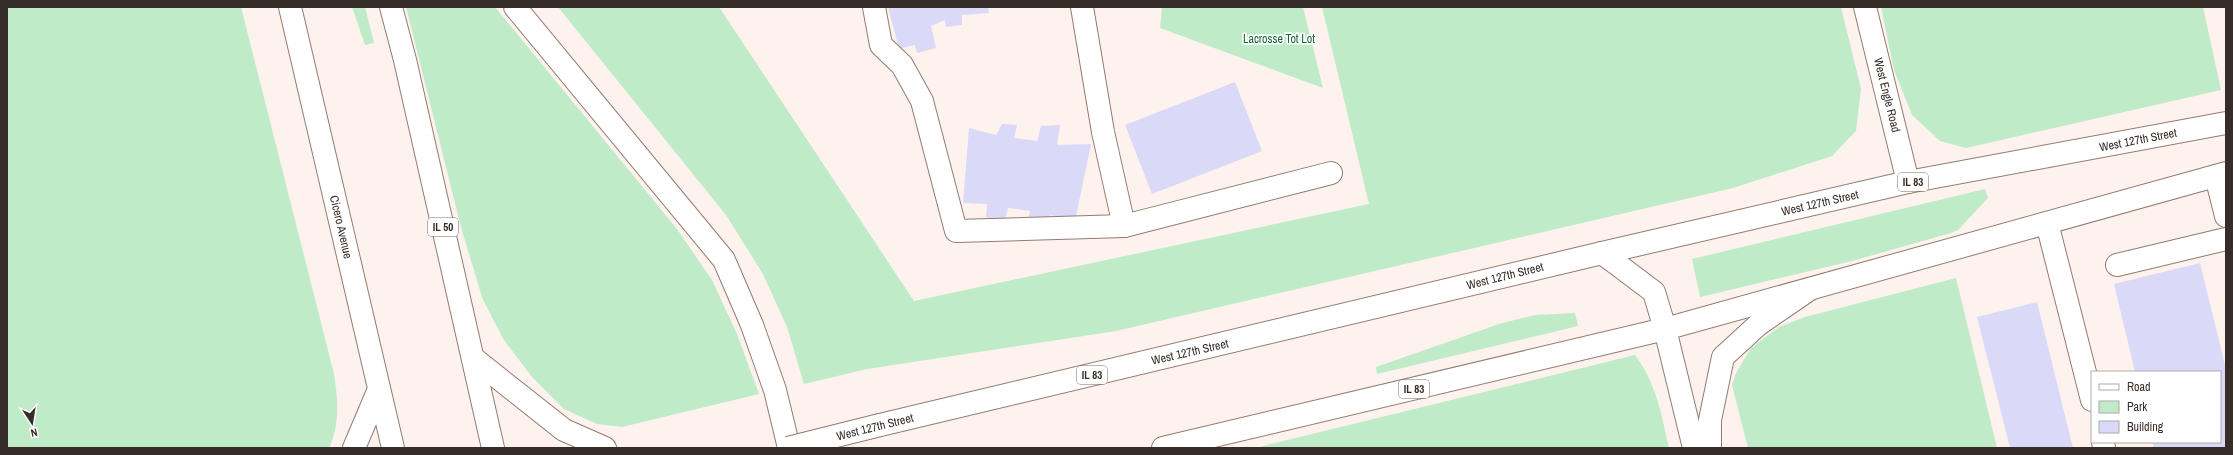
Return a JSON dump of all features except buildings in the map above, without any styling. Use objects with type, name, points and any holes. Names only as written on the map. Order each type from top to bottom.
[{"type":"main road","name":"Cicero Avenue","points":[[290,7],[393,448]]},
{"type":"main road","name":"IL 50","points":[[391,7],[405,60],[493,448]]},
{"type":"main road","points":[[515,7],[724,260],[752,325],[772,383],[788,448]]},
{"type":"main road","points":[[874,7],[881,45],[902,65],[922,101],[956,231],[1124,226],[1331,173]]},
{"type":"main road","name":"West Engle Road","points":[[1866,7],[1908,182]]},
{"type":"main road","points":[[1083,9],[1103,132],[1124,226]]},
{"type":"main road","name":"West 127th Street","points":[[788,448],[1602,253],[1908,182],[2226,123]]},
{"type":"main road","points":[[2221,175],[2226,216]]},
{"type":"main road","name":"IL 83","points":[[1163,448],[1665,329],[2221,175]]},
{"type":"main road","points":[[2047,223],[2091,396]]},
{"type":"main road","points":[[2117,265],[2226,239]]},
{"type":"main road","points":[[1602,253],[1654,292],[1665,329],[1694,448]]},
{"type":"main road","points":[[1710,448],[1710,420],[1723,357],[1759,324],[1810,289]]},
{"type":"main road","points":[[472,358],[564,430],[605,448]]},
{"type":"main road","points":[[354,448],[379,388]]},
{"type":"green space","points":[[7,7],[241,7],[334,374],[337,412],[333,439],[329,448],[7,448]]},
{"type":"green space","points":[[352,7],[365,7],[374,43],[365,45]]},
{"type":"green space","points":[[406,7],[495,7],[677,229],[712,280],[737,334],[759,394],[622,427],[597,424],[564,409],[532,377],[504,340],[483,300],[462,231]]},
{"type":"green space","points":[[558,7],[719,7],[914,301],[1369,204],[1322,7],[1841,7],[1861,89],[1856,131],[1832,156],[1733,188],[1116,331],[867,369],[804,384],[787,327],[763,274],[726,215]]},
{"type":"green space","name":"Lacrosse Tot Lot","points":[[1162,7],[1303,7],[1323,88],[1160,28]]},
{"type":"green space","points":[[1881,7],[2203,7],[2221,90],[1966,148],[1940,141],[1912,115],[1894,70]]},
{"type":"green space","points":[[1985,189],[1988,198],[1958,230],[1951,233],[1852,261],[1700,297],[1692,259]]},
{"type":"green space","points":[[1956,278],[1997,448],[1748,448],[1732,385],[1736,373],[1751,348],[1779,327],[1805,317]]},
{"type":"green space","points":[[1575,313],[1578,326],[1377,374],[1376,367],[1502,323],[1535,315]]},
{"type":"green space","points":[[1635,355],[1653,388],[1661,411],[1669,448],[1255,448]]}]
